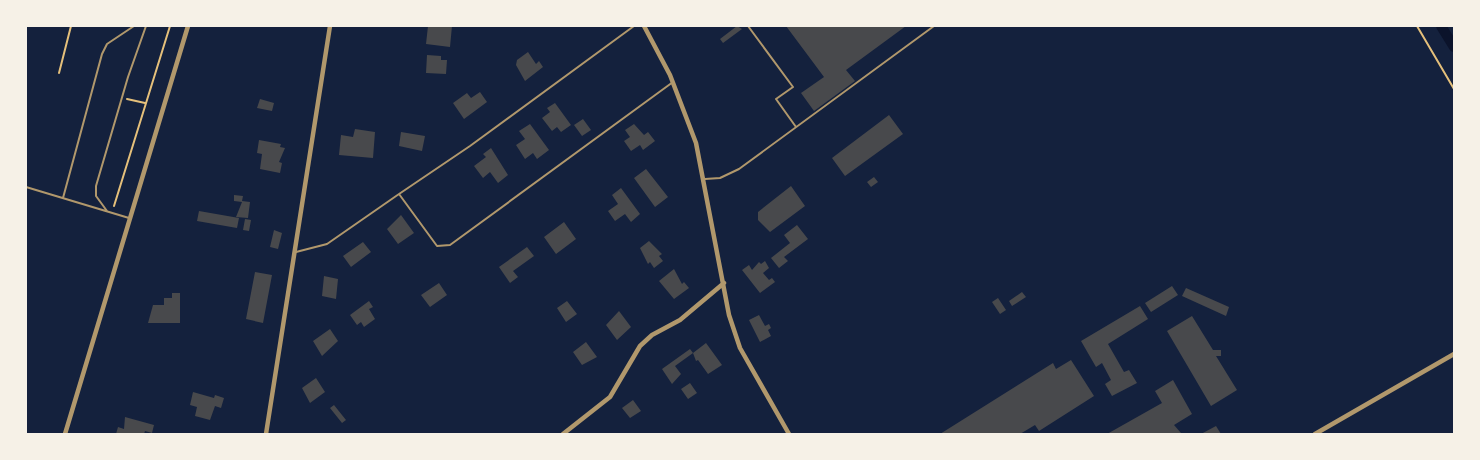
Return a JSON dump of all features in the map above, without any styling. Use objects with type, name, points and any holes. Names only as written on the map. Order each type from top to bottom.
[{"type":"street","points":[[65,435],[188,26]]},
{"type":"street","points":[[266,435],[330,26]]},
{"type":"street","points":[[644,26],[673,82],[696,143],[705,179],[729,315],[740,348],[789,435]]},
{"type":"street","points":[[563,435],[610,397],[640,346],[652,335],[680,320],[724,283]]},
{"type":"street","points":[[1315,435],[1455,354]]},
{"type":"lane","points":[[63,198],[102,54],[107,44],[134,26]]},
{"type":"lane","points":[[107,211],[96,196],[96,186],[146,26]]},
{"type":"lane","points":[[295,252],[327,244],[470,146],[634,26]]},
{"type":"lane","points":[[748,26],[793,87],[776,99],[796,128]]},
{"type":"lane","points":[[705,179],[720,178],[733,172],[934,26]]},
{"type":"lane","points":[[399,194],[437,246],[443,248],[465,235],[514,196],[673,82]]},
{"type":"lane","points":[[26,187],[130,218]]},
{"type":"path","points":[[59,73],[71,26]]},
{"type":"path","points":[[112,213],[170,26]]},
{"type":"path","points":[[1417,26],[1455,89]]},
{"type":"path","points":[[122,97],[146,104]]},
{"type":"building","points":[[428,26],[452,26],[450,47],[426,44]]},
{"type":"building","points":[[737,26],[742,29],[723,43],[720,39]]},
{"type":"building","points":[[786,26],[906,26],[846,70],[855,81],[814,111],[801,93],[824,77]]},
{"type":"building","points":[[528,52],[536,64],[539,61],[543,67],[525,81],[516,65],[517,60]]},
{"type":"building","points":[[427,55],[441,56],[441,60],[447,60],[446,74],[426,73]]},
{"type":"building","points":[[480,92],[487,102],[464,119],[453,103],[467,93],[471,98]]},
{"type":"building","points":[[260,99],[274,103],[272,111],[257,108]]},
{"type":"building","points":[[555,103],[571,125],[561,132],[557,127],[552,131],[542,118],[550,112],[547,108]]},
{"type":"building","points":[[889,115],[903,134],[845,176],[832,158]]},
{"type":"building","points":[[583,119],[591,130],[582,136],[574,125]]},
{"type":"building","points":[[530,124],[549,150],[537,159],[533,153],[525,159],[516,145],[525,139],[519,131]]},
{"type":"building","points":[[634,124],[644,135],[648,132],[655,141],[643,150],[640,145],[631,151],[624,141],[630,137],[625,130]]},
{"type":"building","points":[[355,129],[375,132],[373,158],[339,155],[341,135],[353,137]]},
{"type":"building","points":[[401,132],[425,136],[422,151],[399,146]]},
{"type":"building","points":[[259,140],[281,144],[280,147],[285,148],[279,162],[282,163],[280,173],[260,169],[262,154],[257,153]]},
{"type":"building","points":[[491,148],[508,175],[498,183],[490,172],[483,178],[474,166],[486,157],[483,154]]},
{"type":"building","points":[[646,169],[668,197],[655,207],[634,178]]},
{"type":"building","points":[[874,177],[878,182],[871,187],[867,182]]},
{"type":"building","points":[[791,186],[805,206],[770,232],[758,220],[758,212]]},
{"type":"building","points":[[621,188],[640,214],[631,222],[625,214],[615,221],[608,211],[618,204],[612,195]]},
{"type":"building","points":[[234,195],[243,196],[242,201],[250,202],[248,218],[236,217],[242,202],[234,201]]},
{"type":"building","points":[[199,211],[239,218],[237,228],[197,221]]},
{"type":"building","points":[[401,215],[414,233],[398,244],[387,229]]},
{"type":"building","points":[[245,219],[251,220],[249,231],[243,230]]},
{"type":"building","points":[[564,222],[576,239],[556,254],[544,237]]},
{"type":"building","points":[[797,225],[808,239],[784,257],[788,261],[779,268],[771,258],[790,243],[784,235]]},
{"type":"building","points":[[274,230],[282,233],[278,249],[270,247]]},
{"type":"building","points":[[649,241],[662,254],[659,256],[663,261],[654,268],[650,262],[648,264],[640,248]]},
{"type":"building","points":[[363,242],[371,252],[351,267],[343,256]]},
{"type":"building","points":[[527,247],[534,256],[513,271],[518,277],[510,283],[499,267]]},
{"type":"building","points":[[765,261],[769,268],[763,273],[769,280],[772,278],[775,282],[760,293],[742,270],[749,265],[752,270],[759,262],[761,264]]},
{"type":"building","points":[[674,269],[682,284],[684,282],[689,288],[674,299],[659,281]]},
{"type":"building","points":[[255,272],[272,275],[263,323],[246,319]]},
{"type":"building","points":[[324,276],[338,279],[336,299],[322,296]]},
{"type":"building","points":[[439,283],[447,295],[430,307],[421,295]]},
{"type":"building","points":[[1172,286],[1178,295],[1151,312],[1145,303]]},
{"type":"building","points":[[1186,288],[1229,307],[1226,316],[1182,296]]},
{"type":"building","points":[[1022,292],[1026,297],[1012,306],[1009,301]]},
{"type":"building","points":[[172,293],[180,293],[180,323],[148,323],[153,305],[164,305],[164,298],[172,298]]},
{"type":"building","points":[[998,298],[1006,310],[1000,314],[992,302]]},
{"type":"building","points":[[369,301],[373,307],[369,309],[375,319],[364,327],[361,322],[357,325],[350,315]]},
{"type":"building","points":[[567,301],[577,314],[566,322],[557,308]]},
{"type":"building","points":[[1140,306],[1148,319],[1108,344],[1124,372],[1129,370],[1137,383],[1112,396],[1105,384],[1111,380],[1102,363],[1096,367],[1081,341]]},
{"type":"building","points":[[619,311],[631,327],[617,340],[606,325]]},
{"type":"building","points":[[759,315],[765,326],[769,324],[771,328],[768,330],[771,336],[760,342],[749,320]]},
{"type":"building","points":[[1192,316],[1213,350],[1221,350],[1221,356],[1216,356],[1237,390],[1211,406],[1167,331]]},
{"type":"building","points":[[330,329],[338,341],[322,356],[313,341]]},
{"type":"building","points":[[586,342],[597,357],[582,365],[573,352]]},
{"type":"building","points":[[706,343],[722,365],[708,374],[698,360],[696,361],[693,353]]},
{"type":"building","points":[[690,349],[693,353],[675,366],[681,374],[672,384],[662,369]]},
{"type":"building","points":[[1071,360],[1094,396],[1039,431],[1035,425],[1020,434],[940,434],[1053,363],[1056,369]]},
{"type":"building","points":[[316,378],[325,392],[310,403],[302,388]]},
{"type":"building","points":[[1173,380],[1192,414],[1174,425],[1181,433],[1107,434],[1162,403],[1155,391]]},
{"type":"building","points":[[690,383],[697,393],[688,399],[681,389]]},
{"type":"building","points":[[193,392],[214,398],[215,395],[224,398],[221,408],[215,406],[210,420],[195,416],[197,407],[190,405]]},
{"type":"building","points":[[633,400],[641,411],[630,418],[622,408]]},
{"type":"building","points":[[334,405],[346,420],[342,423],[330,408]]},
{"type":"building","points":[[125,417],[154,425],[152,433],[145,431],[144,434],[116,434],[118,427],[124,429]]},
{"type":"building","points":[[1216,426],[1221,434],[1201,434]]},
{"type":"waterway","points":[[1441,26],[1454,47]]}]
